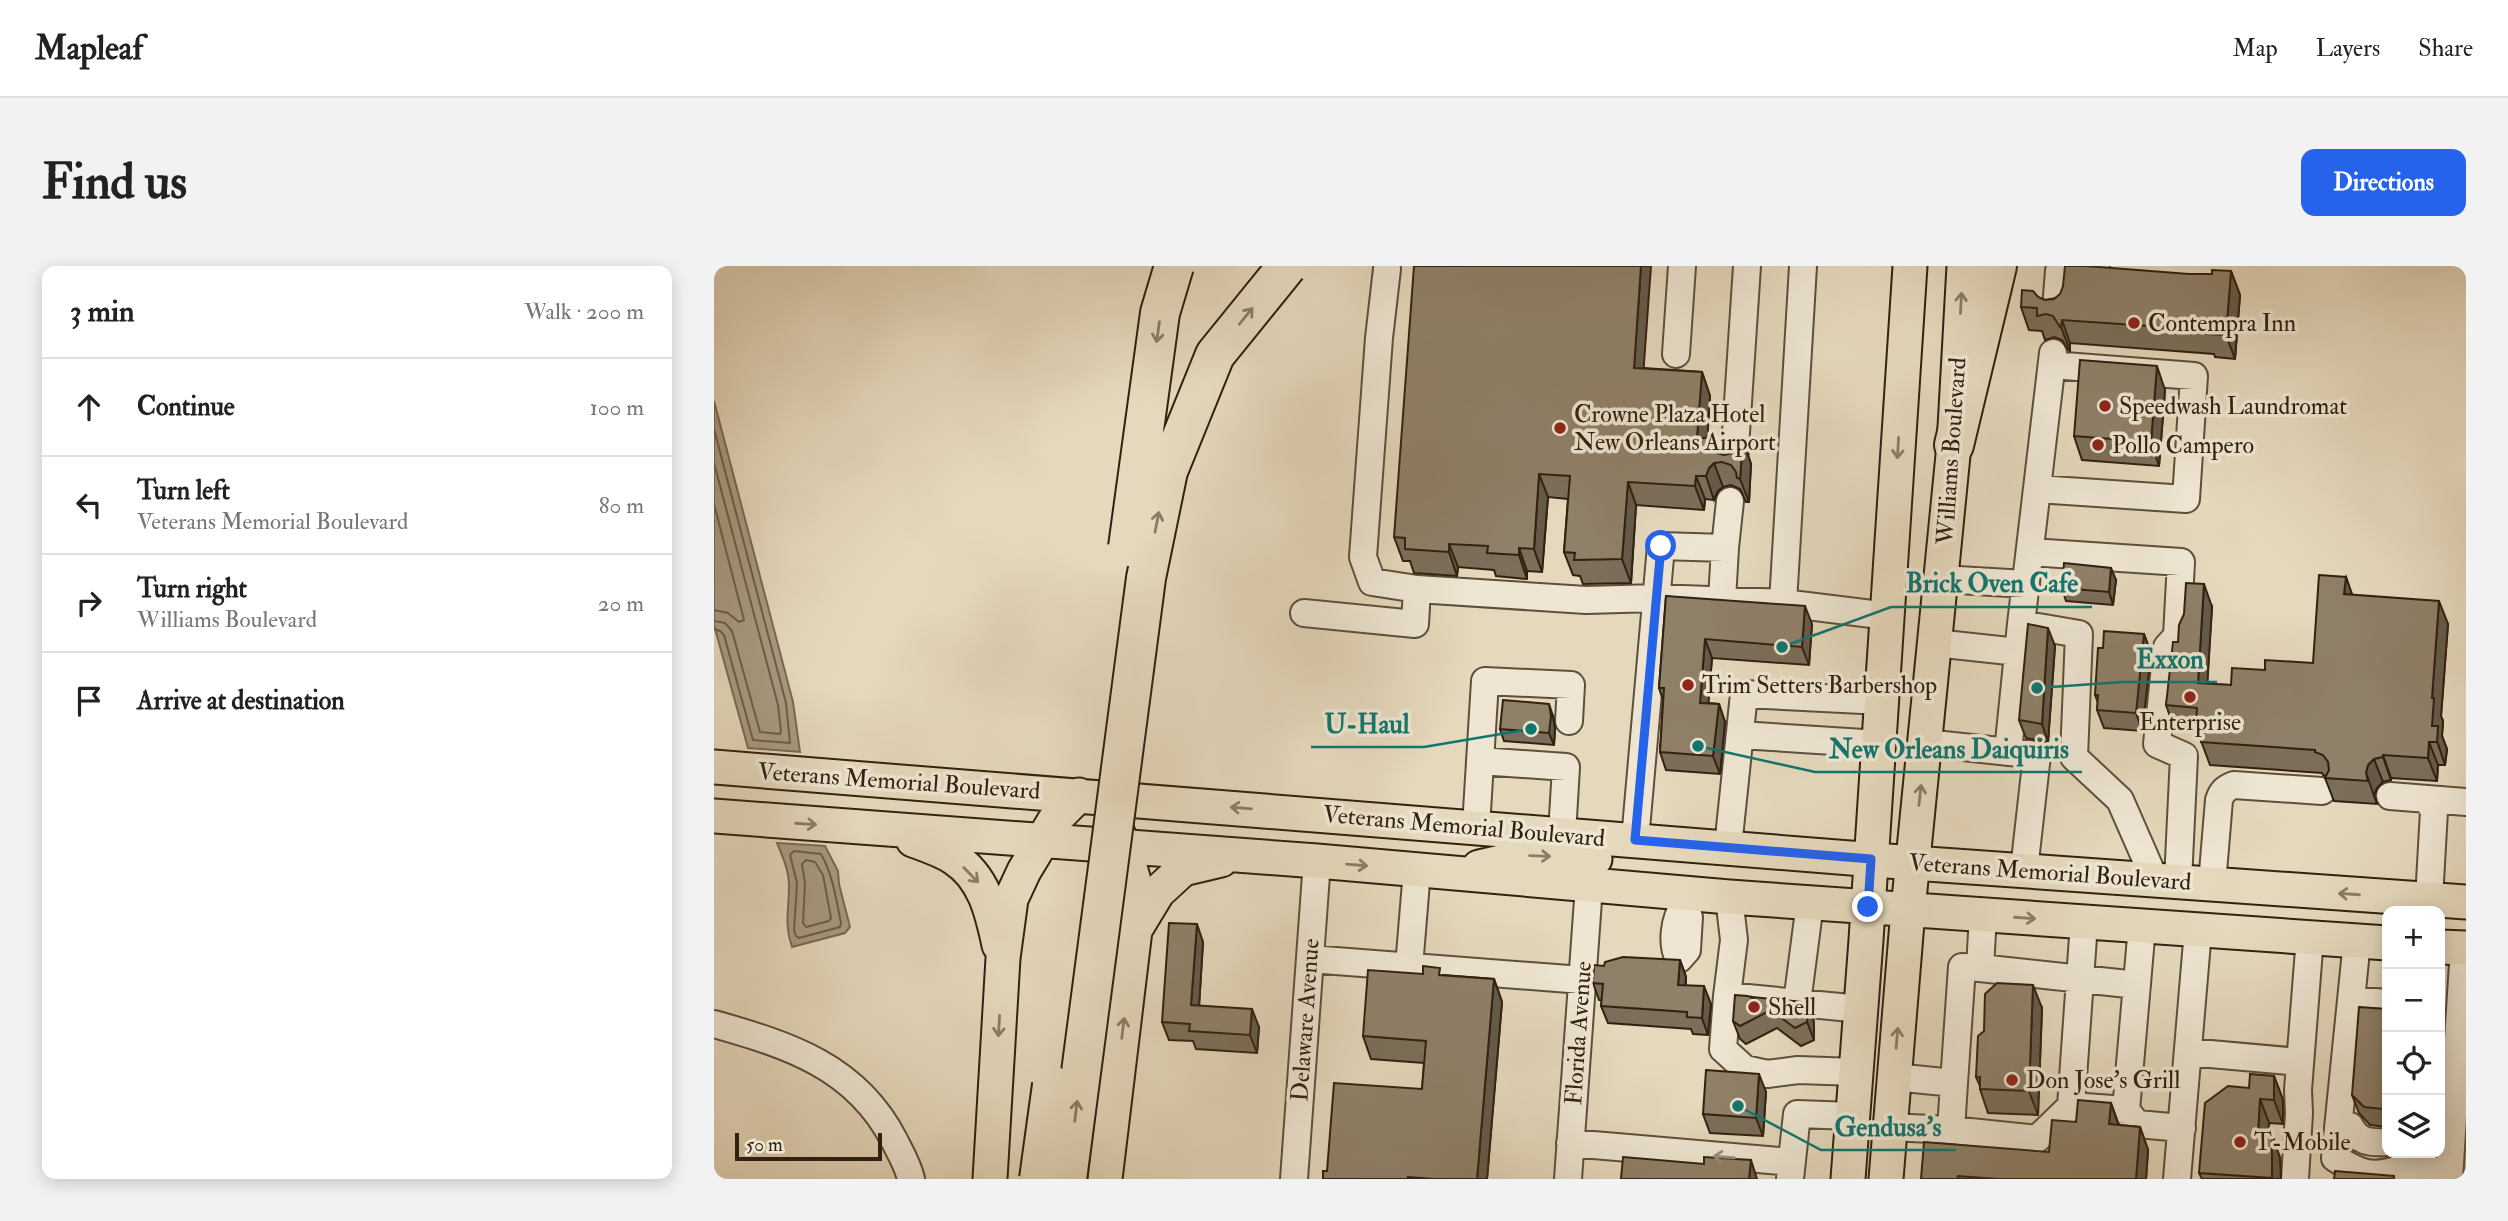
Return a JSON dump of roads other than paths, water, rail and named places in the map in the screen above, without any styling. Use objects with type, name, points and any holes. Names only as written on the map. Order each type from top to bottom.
[{"type":"highway","points":[[1039,1179],[1160,313],[1174,266]]},
{"type":"highway","points":[[1067,1179],[1146,578],[1168,471],[1215,355],[1287,266]]},
{"type":"highway","points":[[1954,445],[1997,266]]},
{"type":"main road","points":[[1848,1179],[1910,266]]},
{"type":"main road","name":"Williams Boulevard","points":[[1886,1179],[1908,910],[1954,445],[1964,266]]},
{"type":"main road","name":"Veterans Memorial Boulevard","points":[[714,767],[1913,863],[2466,902]]},
{"type":"main road","points":[[762,820],[747,805],[744,796],[747,787],[753,782],[789,772]]},
{"type":"main road","points":[[990,1179],[1003,958],[1012,899],[1041,841],[1056,818],[1090,796],[1124,847],[1134,881],[1135,930],[1105,1179]]},
{"type":"main road","name":"Veterans Memorial Boulevard","points":[[714,816],[1317,861],[1589,886],[1684,899],[1729,897],[2372,942]]},
{"type":"main road","points":[[892,830],[955,858],[979,883],[990,906],[1003,958]]},
{"type":"main road","points":[[1433,872],[1531,855],[1617,861],[1632,853],[1635,840]]},
{"type":"main road","points":[[1135,930],[1158,892],[1183,869],[1240,855]]},
{"type":"main road","points":[[2256,934],[2267,909],[2304,891]]},
{"type":"street","points":[[1676,354],[1682,266]]},
{"type":"street","points":[[1734,463],[1747,266]]},
{"type":"street","points":[[1783,603],[1803,266]]},
{"type":"street","points":[[1387,270],[1379,338],[1363,556],[1372,582],[1418,589],[1586,600],[1657,598],[1783,603],[1888,616]]},
{"type":"street","points":[[2056,307],[2059,271],[2123,276]]},
{"type":"street","points":[[2008,752],[2029,552],[2052,359],[2194,376],[2186,499],[2037,489]]},
{"type":"street","points":[[1722,600],[1730,501]]},
{"type":"street","points":[[1635,840],[1661,546],[1725,548]]},
{"type":"street","points":[[2029,552],[2181,562],[2177,636],[2167,647],[2157,744],[2184,756],[2166,881]]},
{"type":"street","points":[[1941,579],[2026,584]]},
{"type":"street","points":[[1304,613],[1415,624],[1418,589]]},
{"type":"street","points":[[2021,624],[2079,634],[2074,757]]},
{"type":"street","points":[[1935,643],[2018,652]]},
{"type":"street","points":[[1476,827],[1485,681],[1571,685],[1562,834]]},
{"type":"street","points":[[1728,847],[1744,694],[1882,701]]},
{"type":"street","points":[[1740,735],[1879,744]]},
{"type":"street","points":[[1925,743],[2074,757],[2120,800],[2166,881]]},
{"type":"street","points":[[2024,870],[2037,755]]},
{"type":"street","points":[[1480,761],[1566,766]]},
{"type":"street","points":[[2212,884],[2219,800],[2227,787],[2234,785],[2322,791]]},
{"type":"street","points":[[2390,796],[2466,802]]},
{"type":"street","points":[[2427,799],[2434,811],[2429,899]]},
{"type":"street","name":"Delaware Avenue","points":[[1294,1179],[1317,861]]},
{"type":"street","points":[[1409,967],[1433,872]]},
{"type":"street","name":"Florida Avenue","points":[[1568,1179],[1590,969],[1589,886]]},
{"type":"street","points":[[1729,897],[1734,940],[1723,1049],[1745,1069],[1767,1074],[1798,1070],[1856,1072]]},
{"type":"street","points":[[1666,959],[1674,950],[1677,915],[1684,899]]},
{"type":"street","points":[[1797,1003],[1810,903]]},
{"type":"street","points":[[1980,968],[1983,915]]},
{"type":"street","points":[[1890,1127],[2037,1139],[2071,1106],[2084,922]]},
{"type":"street","points":[[2142,926],[2126,1110],[2137,1124],[2182,1128]]},
{"type":"street","points":[[2177,1179],[2198,930]]},
{"type":"street","points":[[2295,1179],[2300,1062],[2310,937]]},
{"type":"street","points":[[2372,942],[2351,1000],[2335,1158],[2357,1172],[2383,1174],[2401,1158]]},
{"type":"street","points":[[2348,1027],[2355,1038],[2348,1146],[2350,1153],[2357,1160],[2379,1163],[2401,1158],[2449,1176],[2460,1093],[2459,948]]},
{"type":"street","points":[[1310,959],[1409,967],[1590,969]]},
{"type":"street","points":[[1951,1130],[1962,967],[2137,985]]},
{"type":"street","points":[[1727,996],[1861,1009]]},
{"type":"street","points":[[2351,1000],[2382,1003]]},
{"type":"street","points":[[714,1024],[805,1054],[840,1075],[867,1100],[890,1132],[911,1179]]},
{"type":"street","points":[[2188,1052],[2300,1062]]},
{"type":"street","points":[[1894,1077],[1954,1083]]},
{"type":"street","points":[[2071,1106],[2126,1110]]},
{"type":"street","points":[[1570,1143],[1791,1171],[1797,1114],[1852,1116]]},
{"type":"street","points":[[2350,1126],[2362,1141],[2382,1142]]},
{"type":"water","points":[[714,401],[793,702],[800,752],[748,748],[714,625]]},
{"type":"water","points":[[777,843],[825,846],[838,871],[850,927],[845,933],[792,947],[788,924],[788,875]]},
{"type":"place","name":"Contempra Inn","points":[[2134,323]]},
{"type":"place","name":"Speedwash Laundromat","points":[[2105,406]]},
{"type":"place","name":"Crowne Plaza Hotel New Orleans Airport","points":[[1560,428]]},
{"type":"place","name":"Pollo Campero","points":[[2098,445]]},
{"type":"place","name":"Brick Oven Cafe","points":[[1782,647]]},
{"type":"place","name":"Trim Setters Barbershop","points":[[1688,685]]},
{"type":"place","name":"Exxon","points":[[2037,688]]},
{"type":"place","name":"Enterprise","points":[[2190,697]]},
{"type":"place","name":"U-Haul","points":[[1531,729]]},
{"type":"place","name":"New Orleans Daiquiris","points":[[1698,746]]},
{"type":"place","name":"Shell","points":[[1754,1007]]},
{"type":"place","name":"Don Jose's Grill","points":[[2012,1080]]},
{"type":"place","name":"Gendusa's","points":[[1738,1106]]},
{"type":"place","name":"T-Mobile","points":[[2240,1142]]}]
